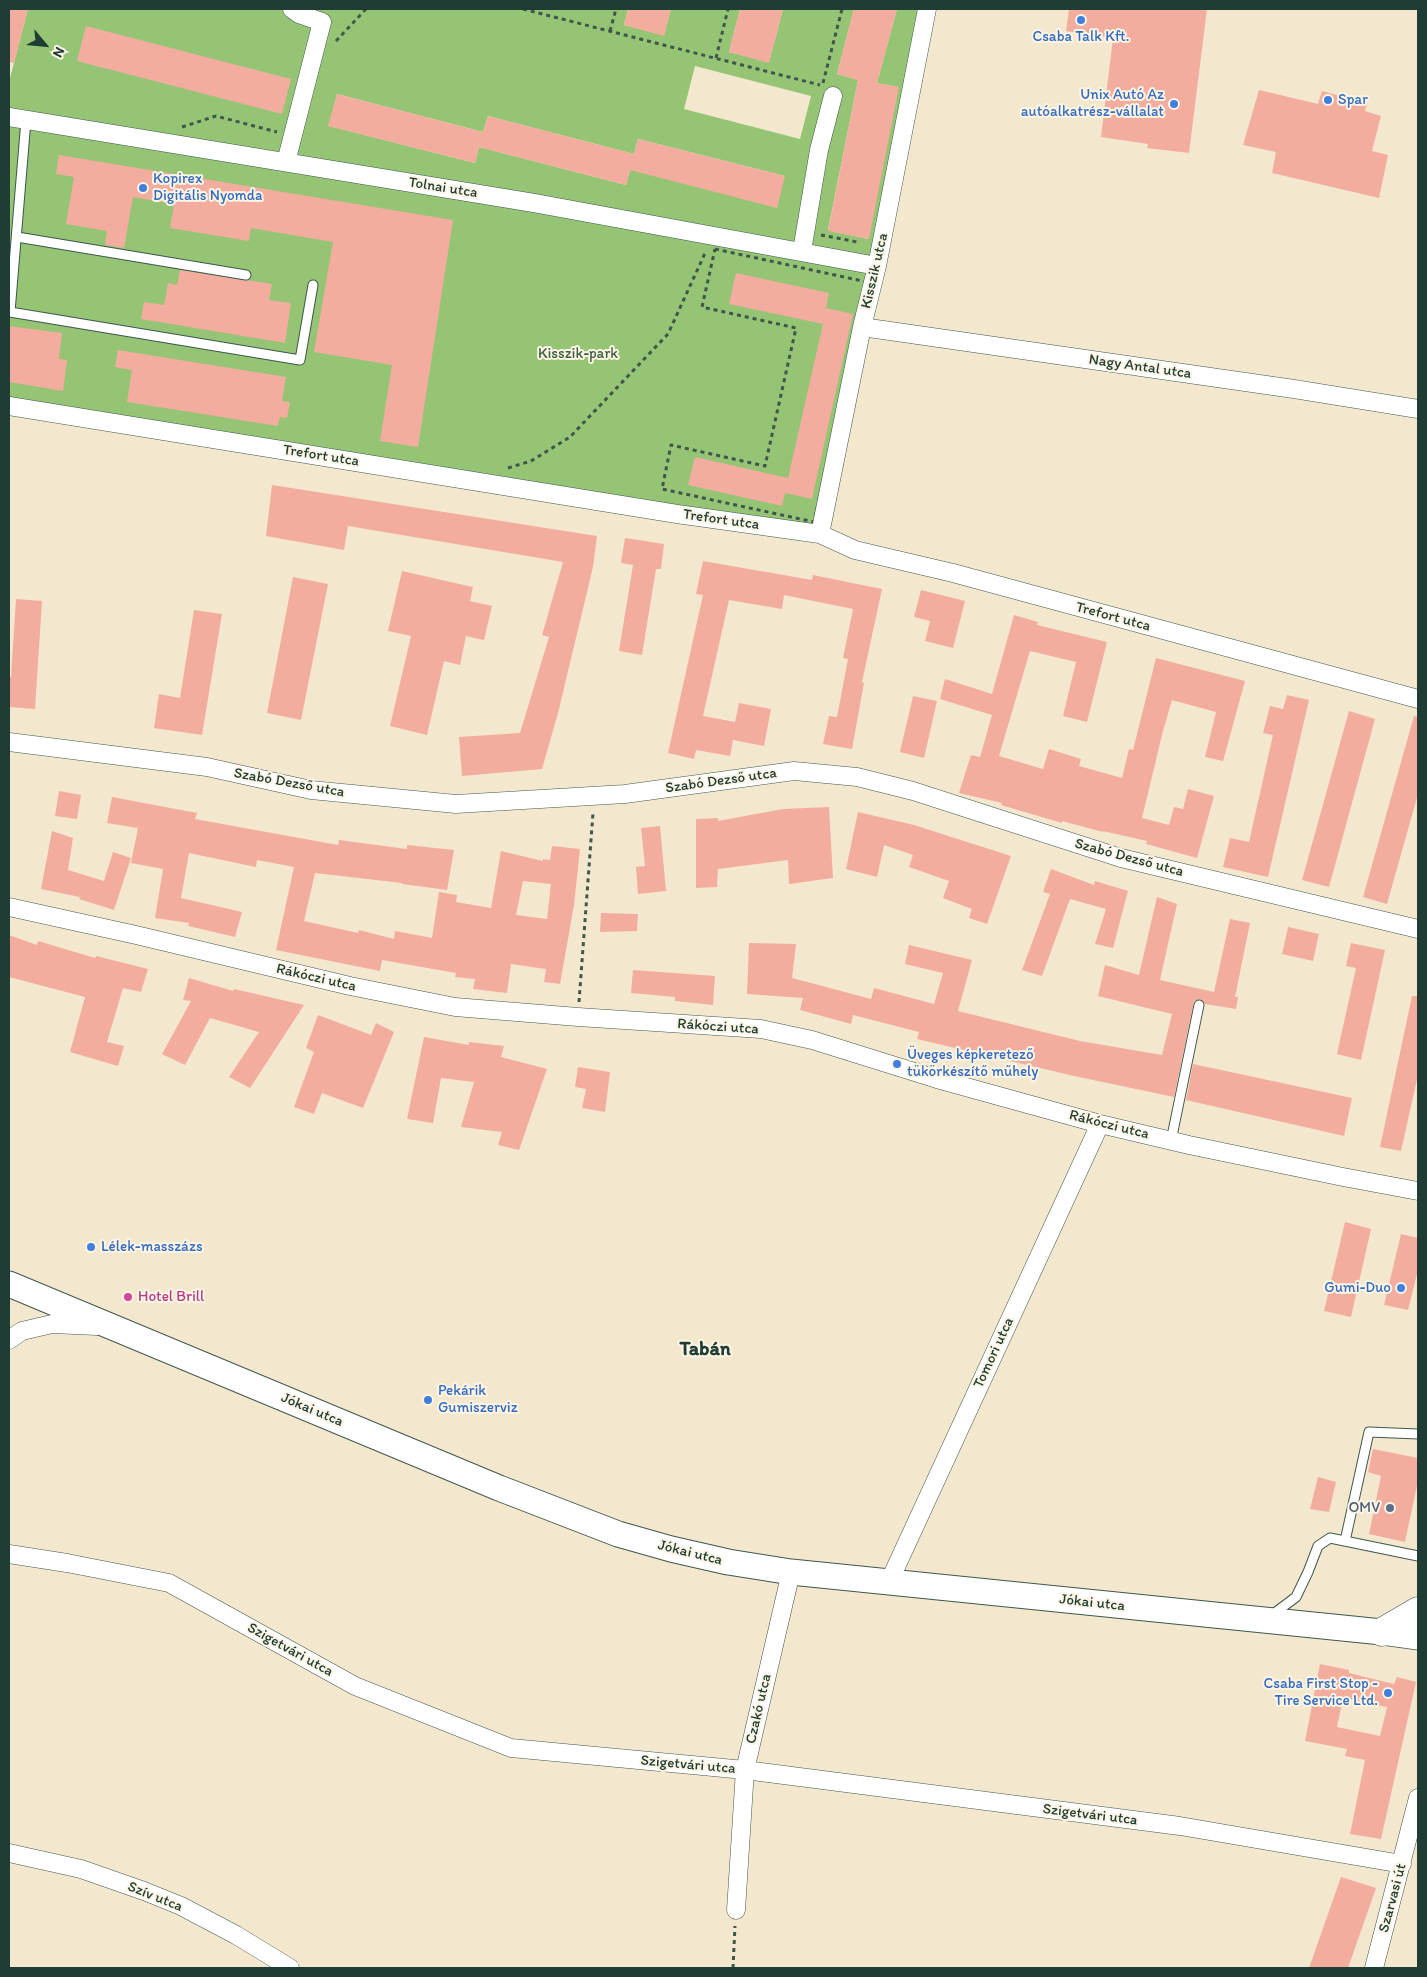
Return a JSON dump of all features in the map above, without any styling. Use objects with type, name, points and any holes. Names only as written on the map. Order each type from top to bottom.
[{"type":"main road","name":"Jókai utca","points":[[9,1284],[499,1488],[618,1534],[718,1560],[791,1572],[1418,1637]]},
{"type":"main road","points":[[1382,1632],[1418,1611]]},
{"type":"street","points":[[286,162],[322,22],[299,14],[292,9]]},
{"type":"street","name":"Kisszik utca","points":[[820,534],[862,327],[877,266],[927,9]]},
{"type":"street","points":[[802,251],[827,91]]},
{"type":"street","name":"Tolnai utca","points":[[17,118],[714,235],[877,266]]},
{"type":"street","name":"Nagy Antal utca","points":[[862,327],[1294,389],[1418,409]]},
{"type":"street","name":"Trefort utca","points":[[9,406],[677,514],[820,534],[855,550],[962,576],[1418,699]]},
{"type":"street","name":"Szabó Dezső utca","points":[[9,742],[207,767],[311,790],[456,804],[625,794],[794,771],[857,777],[913,791],[1121,858],[1418,929]]},
{"type":"street","name":"Rákóczi utca","points":[[9,907],[350,986],[456,1007],[761,1029],[812,1040],[937,1079],[1100,1124],[1171,1141],[1418,1191]]},
{"type":"street","name":"Tomori utca","points":[[889,1582],[1100,1124]]},
{"type":"street","points":[[9,1340],[22,1331],[52,1324],[112,1327]]},
{"type":"street","name":"Szigetvári utca","points":[[9,1554],[169,1583],[355,1686],[511,1748],[744,1770],[1409,1856]]},
{"type":"street","name":"Czakó utca","points":[[736,1910],[744,1770],[791,1572]]},
{"type":"street","name":"Szarvasi út","points":[[1374,1968],[1409,1856],[1418,1798]]},
{"type":"street","name":"Szív utca","points":[[9,1853],[80,1869],[181,1906],[236,1934],[290,1968]]},
{"type":"lane","points":[[17,118],[17,237],[10,312],[300,360],[313,286]]},
{"type":"lane","points":[[17,237],[246,275]]},
{"type":"lane","points":[[1171,1141],[1200,1005]]},
{"type":"lane","points":[[1345,1541],[1369,1432],[1418,1434]]},
{"type":"lane","points":[[1266,1620],[1296,1596],[1318,1546],[1330,1538],[1418,1556]]},
{"type":"path","points":[[522,9],[716,58],[728,9]]},
{"type":"path","points":[[610,31],[616,9]]},
{"type":"path","points":[[827,91],[842,9]]},
{"type":"path","points":[[180,127],[216,116],[293,136]]},
{"type":"path","points":[[816,234],[862,243]]},
{"type":"path","points":[[504,469],[531,461],[570,437],[668,334],[714,235]]},
{"type":"path","points":[[715,249],[867,282],[814,522],[662,489],[671,445],[765,466],[796,328],[702,307],[715,249]]},
{"type":"path","points":[[578,1017],[595,796]]},
{"type":"path","points":[[733,1968],[736,1910]]},
{"type":"green space","points":[[28,9],[628,9],[624,25],[664,35],[671,9],[740,9],[729,52],[769,62],[783,9],[854,9],[837,74],[858,80],[828,230],[868,239],[898,87],[877,83],[897,9],[921,9],[872,258],[9,109],[9,82]],"holes":[[[695,66],[811,96],[800,139],[684,109]],[[337,94],[483,132],[488,116],[634,154],[638,139],[785,176],[630,170],[626,185],[479,147],[475,163],[329,126]]]},
{"type":"green space","name":"Kisszik-park","points":[[9,120],[874,268],[818,529],[9,402]]},
{"type":"building","points":[[9,9],[28,9],[14,63],[9,62]]},
{"type":"building","points":[[628,9],[671,9],[664,36],[624,25]]},
{"type":"building","points":[[740,9],[783,9],[769,63],[729,52]]},
{"type":"building","points":[[854,9],[897,9],[877,83],[899,87],[869,239],[828,231],[858,80],[837,74]]},
{"type":"building","points":[[1069,9],[1207,9],[1189,153],[1147,148],[1148,144],[1101,137],[1113,38],[1066,31]]},
{"type":"building","points":[[86,26],[291,79],[282,114],[77,61]]},
{"type":"building","points":[[1259,90],[1318,104],[1322,91],[1367,103],[1365,111],[1381,116],[1372,151],[1388,155],[1379,198],[1272,173],[1276,152],[1243,145]]},
{"type":"building","points":[[337,94],[483,132],[488,116],[634,154],[638,139],[785,176],[777,208],[630,170],[626,185],[479,147],[475,163],[328,126]]},
{"type":"building","points":[[59,155],[453,220],[418,447],[380,441],[392,365],[314,352],[333,242],[251,228],[249,241],[170,228],[174,204],[133,197],[124,248],[105,245],[107,231],[66,224],[74,177],[56,174]]},
{"type":"building","points":[[180,270],[272,284],[269,300],[291,303],[285,343],[141,319],[144,302],[164,305],[168,283],[177,285]]},
{"type":"building","points":[[736,273],[829,293],[826,308],[853,314],[812,499],[785,493],[782,506],[688,485],[695,457],[788,478],[823,324],[729,304]]},
{"type":"building","points":[[9,326],[62,333],[59,359],[67,360],[63,391],[9,382]]},
{"type":"building","points":[[118,350],[286,377],[282,401],[290,402],[287,418],[280,417],[278,426],[127,402],[132,370],[115,367]]},
{"type":"building","points":[[272,485],[597,536],[593,567],[558,713],[542,769],[462,776],[459,737],[520,733],[549,637],[542,635],[563,562],[348,526],[344,550],[266,536]]},
{"type":"building","points":[[625,538],[664,544],[661,569],[656,569],[642,655],[619,651],[633,565],[621,563]]},
{"type":"building","points":[[703,561],[812,580],[813,575],[882,589],[862,682],[864,683],[852,749],[823,744],[829,716],[837,717],[848,659],[843,658],[853,609],[784,595],[782,609],[729,600],[703,716],[735,722],[739,703],[771,709],[764,746],[733,740],[730,756],[696,750],[694,759],[668,753],[703,595],[696,594]]},
{"type":"building","points":[[402,571],[473,587],[470,601],[492,606],[484,640],[466,636],[460,665],[444,661],[427,735],[390,726],[411,636],[388,631]]},
{"type":"building","points":[[293,577],[328,584],[301,720],[267,713]]},
{"type":"building","points":[[921,590],[965,601],[953,648],[925,641],[930,621],[914,617]]},
{"type":"building","points":[[16,599],[42,601],[35,709],[9,707],[9,677],[11,677]]},
{"type":"building","points":[[194,610],[222,614],[202,735],[154,728],[159,694],[180,698]]},
{"type":"building","points":[[1014,615],[1038,622],[1037,625],[1107,642],[1087,722],[1063,716],[1076,662],[1030,651],[999,756],[1043,769],[1049,749],[1081,759],[1079,766],[1122,778],[1129,749],[1133,750],[1156,658],[1245,681],[1223,761],[1205,757],[1216,712],[1172,700],[1163,731],[1142,818],[1169,825],[1174,807],[1183,809],[1188,789],[1214,796],[1197,858],[1146,844],[1147,841],[1062,821],[1062,823],[1001,805],[1002,803],[959,793],[971,755],[980,757],[992,715],[940,699],[945,679],[992,694]]},
{"type":"building","points":[[1287,695],[1309,700],[1268,877],[1223,867],[1230,838],[1249,842],[1273,735],[1263,733],[1270,706],[1283,709]]},
{"type":"building","points":[[913,696],[937,701],[924,758],[900,752]]},
{"type":"building","points":[[1349,711],[1375,719],[1329,887],[1302,880]]},
{"type":"building","points":[[1414,716],[1418,717],[1418,794],[1387,904],[1363,897]]},
{"type":"building","points":[[59,791],[81,795],[77,819],[55,816]]},
{"type":"building","points":[[112,797],[197,813],[195,819],[338,845],[339,840],[407,849],[407,845],[454,850],[447,890],[315,873],[304,921],[358,933],[359,930],[394,939],[395,931],[432,938],[439,892],[457,895],[456,902],[491,908],[501,851],[543,861],[543,859],[550,860],[552,846],[580,849],[574,905],[560,984],[544,982],[546,969],[511,964],[507,993],[473,989],[475,979],[455,977],[456,973],[382,960],[380,971],[276,950],[294,867],[257,860],[256,867],[189,853],[181,898],[242,912],[235,937],[188,926],[189,923],[155,918],[163,869],[131,863],[138,828],[107,823]],"holes":[[[523,881],[551,884],[547,919],[516,915]]]},
{"type":"building","points":[[829,807],[833,878],[789,884],[788,860],[718,869],[717,887],[696,888],[696,819],[718,818],[718,821],[783,809]]},
{"type":"building","points":[[858,812],[914,825],[1011,856],[987,924],[969,918],[972,909],[943,898],[949,881],[909,867],[913,855],[884,845],[877,877],[846,869]]},
{"type":"building","points":[[660,826],[666,891],[638,894],[636,867],[645,866],[641,828]]},
{"type":"building","points":[[52,831],[73,838],[68,870],[104,881],[113,852],[131,858],[114,910],[79,899],[80,897],[41,889]]},
{"type":"building","points":[[1051,869],[1094,885],[1095,881],[1128,891],[1113,948],[1095,944],[1106,909],[1070,899],[1042,976],[1022,970],[1050,894],[1043,892]]},
{"type":"building","points":[[1157,897],[1177,904],[1160,980],[1214,992],[1230,919],[1250,923],[1235,997],[1238,997],[1236,1009],[1205,1004],[1200,999],[1194,1001],[1174,1097],[1074,1076],[917,1039],[919,1032],[853,1015],[851,1024],[800,1010],[803,998],[747,994],[749,943],[796,944],[792,978],[871,999],[874,988],[934,1004],[943,973],[905,964],[909,945],[972,960],[958,1011],[1080,1041],[1162,1055],[1172,1014],[1098,996],[1105,965],[1139,975]]},
{"type":"building","points":[[601,913],[638,914],[637,931],[600,932]]},
{"type":"building","points":[[1288,927],[1319,934],[1313,961],[1282,954]]},
{"type":"building","points":[[9,935],[37,945],[38,941],[95,958],[96,956],[148,969],[141,992],[123,988],[107,1042],[124,1046],[118,1066],[70,1052],[85,997],[9,977]]},
{"type":"building","points":[[1351,943],[1385,950],[1361,1060],[1337,1054],[1356,968],[1346,966]]},
{"type":"building","points":[[633,970],[715,976],[713,1005],[675,1001],[675,997],[631,993]]},
{"type":"building","points":[[189,978],[233,991],[234,989],[304,1005],[250,1088],[229,1077],[259,1032],[210,1018],[185,1065],[162,1054],[191,1001],[183,1000]]},
{"type":"building","points":[[1412,996],[1418,996],[1418,1075],[1401,1151],[1380,1147]]},
{"type":"building","points":[[318,1015],[371,1035],[376,1023],[394,1032],[363,1108],[322,1093],[314,1114],[294,1107],[314,1052],[306,1048]]},
{"type":"building","points":[[424,1037],[469,1045],[469,1042],[504,1046],[501,1057],[547,1069],[519,1150],[498,1145],[502,1132],[461,1127],[474,1082],[441,1078],[433,1123],[407,1119]]},
{"type":"building","points":[[1193,1064],[1352,1098],[1344,1136],[1186,1100]]},
{"type":"building","points":[[578,1067],[610,1072],[605,1112],[582,1108],[586,1089],[575,1087]]},
{"type":"building","points":[[1345,1222],[1371,1229],[1351,1317],[1324,1311]]},
{"type":"building","name":"Gumi-Duo","points":[[1401,1234],[1418,1238],[1418,1270],[1408,1310],[1384,1305]]},
{"type":"building","points":[[1373,1449],[1418,1458],[1418,1481],[1405,1542],[1369,1534],[1381,1476],[1368,1472]]},
{"type":"building","points":[[1318,1477],[1336,1482],[1329,1512],[1310,1509]]},
{"type":"building","points":[[1320,1664],[1349,1670],[1349,1673],[1394,1684],[1397,1677],[1416,1682],[1381,1839],[1350,1834],[1365,1760],[1345,1756],[1347,1749],[1305,1741]],"holes":[[[1343,1698],[1387,1707],[1380,1736],[1337,1727]]]},
{"type":"building","points":[[1341,1877],[1376,1888],[1348,1968],[1309,1968]]},
{"type":"place","name":"Csaba Talk Kft.","points":[[1081,20]]},
{"type":"place","name":"Spar","points":[[1328,100]]},
{"type":"place","name":"Unix Autó Az autóalkatrész-vállalat","points":[[1174,104]]},
{"type":"place","name":"Kopirex Digitális Nyomda","points":[[143,188]]},
{"type":"place","name":"Üveges képkeretező tükörkészítő műhely","points":[[897,1064]]},
{"type":"place","name":"Lélek-masszázs","points":[[91,1247]]},
{"type":"place","name":"Gumi-Duo","points":[[1401,1288]]},
{"type":"place","name":"Hotel Brill","points":[[128,1297]]},
{"type":"place","name":"Pekárik Gumiszerviz","points":[[428,1400]]},
{"type":"place","name":"OMV","points":[[1390,1508]]},
{"type":"place","name":"Csaba First Stop - Tire Service Ltd.","points":[[1388,1693]]},
{"type":"district","name":"Tabán","points":[[705,1350]]}]
